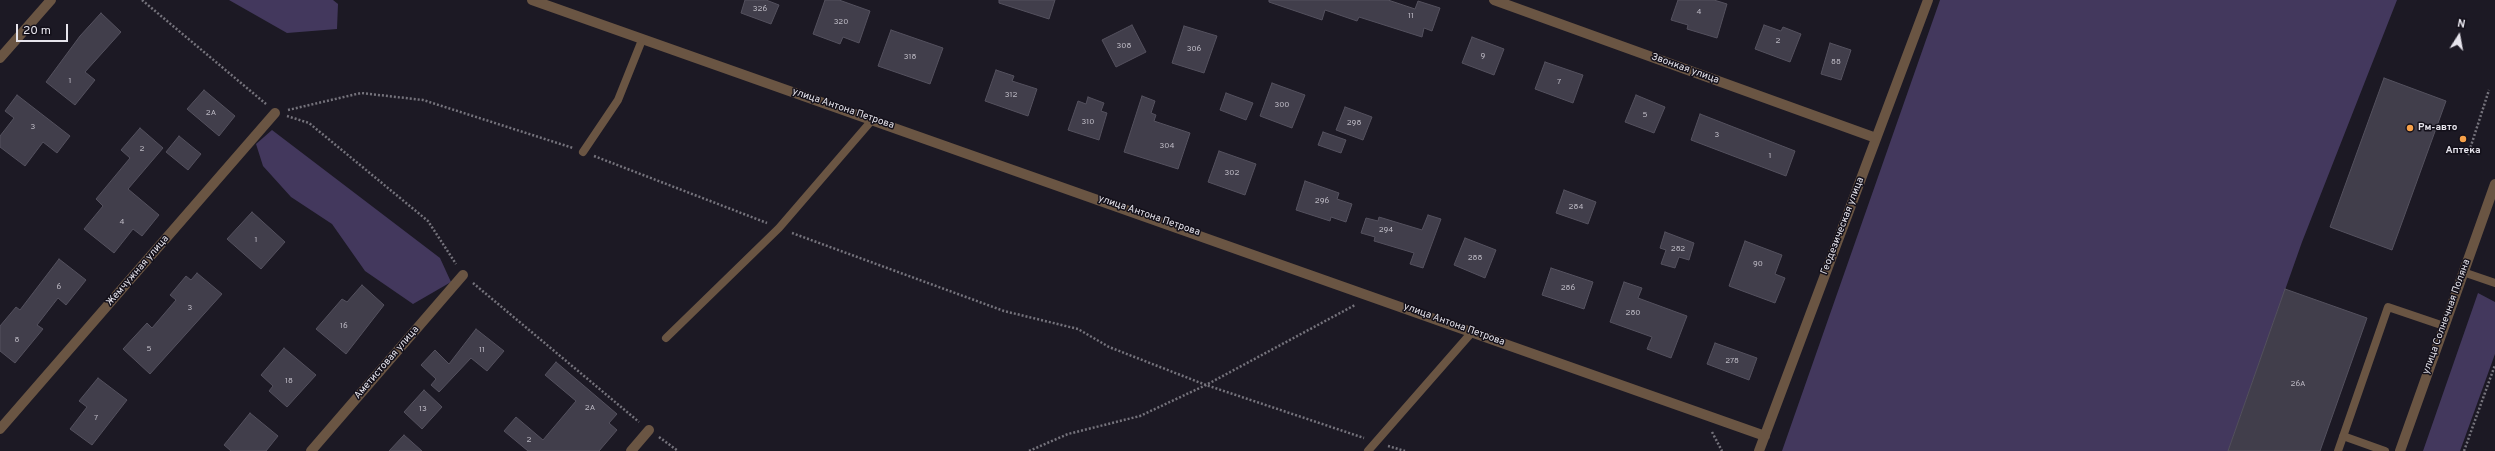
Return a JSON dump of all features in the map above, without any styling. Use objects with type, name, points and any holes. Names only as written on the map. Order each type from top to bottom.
[{"type":"street","points":[[0,58],[51,0]]},
{"type":"street","name":"улица Антона Петрова","points":[[532,0],[642,40],[873,119],[1373,295],[1765,436]]},
{"type":"street","name":"Звонкая улица","points":[[1494,0],[1876,138]]},
{"type":"street","name":"Геодезическая улица","points":[[1759,451],[1928,0]]},
{"type":"street","name":"Жемчужная улица","points":[[0,429],[275,113]]},
{"type":"street","name":"улица Солнечная Поляна","points":[[2400,451],[2495,184]]},
{"type":"street","name":"Аметистовая улица","points":[[311,451],[463,275]]},
{"type":"street","points":[[631,451],[649,430]]},
{"type":"lane","points":[[583,152],[618,100],[642,40]]},
{"type":"lane","points":[[666,338],[779,228],[873,119]]},
{"type":"lane","points":[[2463,272],[2495,283]]},
{"type":"lane","points":[[2338,451],[2388,307],[2444,326]]},
{"type":"lane","points":[[1368,451],[1473,331]]},
{"type":"lane","points":[[2343,436],[2385,451]]},
{"type":"path","points":[[142,0],[275,113],[309,123],[428,221],[463,275],[649,430],[678,451]]},
{"type":"path","points":[[2468,155],[2489,90]]},
{"type":"path","points":[[275,113],[361,93],[423,100],[583,152],[779,228],[1004,310],[1078,329],[1109,347],[1206,385],[1376,442]]},
{"type":"path","points":[[1029,451],[1068,434],[1140,416],[1206,385],[1373,295]]},
{"type":"path","points":[[2464,451],[2495,365]]},
{"type":"path","points":[[1710,428],[1722,451]]},
{"type":"shaded area","points":[[229,0],[333,0],[338,4],[337,29],[287,33]]},
{"type":"shaded area","points":[[1940,0],[2397,0],[2302,242],[2228,451],[1782,451]]},
{"type":"shaded area","points":[[272,130],[440,258],[451,282],[413,304],[365,271],[332,224],[291,197],[263,166],[256,144]]},
{"type":"shaded area","points":[[2478,293],[2495,302],[2495,354],[2460,451],[2423,451]]},
{"type":"building","points":[[745,0],[766,0],[779,5],[771,24],[741,13]]},
{"type":"building","points":[[825,0],[839,0],[870,11],[859,43],[843,37],[840,44],[813,34]]},
{"type":"building","points":[[999,0],[1055,0],[1049,19],[999,3]]},
{"type":"building","points":[[1269,0],[1388,0],[1415,9],[1418,1],[1440,8],[1432,31],[1424,28],[1422,37],[1359,17],[1357,21],[1325,10],[1322,20],[1269,2]]},
{"type":"building","points":[[1678,0],[1714,0],[1727,4],[1717,38],[1687,29],[1688,25],[1671,20]]},
{"type":"building","points":[[101,13],[121,32],[85,72],[95,80],[75,105],[46,82],[80,36]]},
{"type":"building","points":[[1132,25],[1146,52],[1116,67],[1102,40]]},
{"type":"building","points":[[1764,25],[1781,31],[1783,27],[1801,34],[1790,62],[1755,49]]},
{"type":"building","points":[[1184,26],[1217,36],[1204,73],[1172,63]]},
{"type":"building","points":[[891,30],[943,48],[930,84],[878,66]]},
{"type":"building","points":[[1472,37],[1504,49],[1494,75],[1462,63]]},
{"type":"building","points":[[1830,43],[1851,50],[1841,80],[1821,74]]},
{"type":"building","points":[[1545,62],[1583,75],[1573,103],[1535,89]]},
{"type":"building","points":[[996,70],[1014,76],[1012,81],[1037,89],[1028,116],[985,101]]},
{"type":"building","points":[[2384,78],[2446,101],[2392,250],[2330,227]]},
{"type":"building","points":[[1272,83],[1305,95],[1292,128],[1260,116]]},
{"type":"building","points":[[204,90],[235,116],[219,136],[187,109]]},
{"type":"building","points":[[1226,93],[1253,103],[1246,120],[1220,110]]},
{"type":"building","points":[[17,95],[70,136],[57,153],[43,142],[25,166],[0,147],[0,136],[14,118],[5,111]]},
{"type":"building","points":[[1636,95],[1665,107],[1654,133],[1625,122]]},
{"type":"building","points":[[1142,96],[1155,101],[1151,113],[1156,115],[1154,121],[1190,133],[1178,169],[1124,152]]},
{"type":"building","points":[[1088,97],[1104,103],[1101,111],[1107,113],[1099,140],[1068,130],[1078,101],[1086,104]]},
{"type":"building","points":[[1345,107],[1372,117],[1363,140],[1336,130]]},
{"type":"building","points":[[1700,114],[1795,151],[1786,176],[1691,140]]},
{"type":"building","points":[[140,128],[163,148],[128,189],[159,215],[142,236],[133,229],[114,253],[84,229],[103,206],[96,199],[130,158],[121,150]]},
{"type":"building","points":[[1323,132],[1346,140],[1341,153],[1318,145]]},
{"type":"building","points":[[179,136],[201,154],[188,170],[166,152]]},
{"type":"building","points":[[1219,151],[1256,164],[1245,195],[1208,182]]},
{"type":"building","points":[[1305,181],[1339,193],[1337,199],[1352,204],[1346,222],[1331,217],[1330,221],[1296,210]]},
{"type":"building","points":[[1564,190],[1596,202],[1588,224],[1556,213]]},
{"type":"building","points":[[252,212],[285,242],[261,269],[227,239]]},
{"type":"building","points":[[1428,215],[1441,219],[1423,268],[1410,264],[1414,253],[1374,241],[1375,237],[1361,233],[1366,218],[1378,221],[1379,217],[1422,230]]},
{"type":"building","points":[[1665,232],[1694,243],[1689,260],[1679,257],[1675,268],[1661,264],[1666,250],[1660,248]]},
{"type":"building","points":[[1465,238],[1496,250],[1485,278],[1454,265]]},
{"type":"building","points":[[1745,241],[1782,255],[1775,274],[1785,278],[1775,303],[1729,286]]},
{"type":"building","points":[[59,259],[86,280],[66,305],[58,298],[37,325],[43,329],[15,363],[0,351],[0,326],[16,307],[20,310]]},
{"type":"building","points":[[1551,268],[1593,282],[1584,309],[1542,295]]},
{"type":"building","points":[[197,273],[222,294],[150,374],[123,349],[147,323],[152,328],[176,300],[170,295],[186,276],[191,280]]},
{"type":"building","points":[[1624,282],[1642,288],[1638,298],[1687,316],[1671,358],[1647,349],[1652,337],[1610,322]]},
{"type":"building","points":[[362,285],[384,305],[346,354],[316,329],[342,299],[347,302]]},
{"type":"building","points":[[2285,289],[2367,318],[2320,451],[2228,451]]},
{"type":"building","points":[[476,329],[504,351],[487,371],[471,358],[439,392],[431,385],[436,379],[421,365],[435,350],[449,364]]},
{"type":"building","points":[[1715,343],[1757,358],[1749,380],[1707,364]]},
{"type":"building","points":[[284,348],[316,375],[287,407],[269,391],[273,386],[261,375]]},
{"type":"building","points":[[556,362],[617,414],[609,423],[617,430],[599,451],[528,451],[504,431],[516,417],[543,440],[576,401],[545,375]]},
{"type":"building","points":[[98,378],[127,400],[92,445],[70,429],[87,407],[79,401]]},
{"type":"building","points":[[424,390],[442,407],[422,429],[404,412]]},
{"type":"building","points":[[250,413],[278,436],[266,451],[231,451],[224,445]]},
{"type":"building","points":[[404,435],[422,451],[389,451]]},
{"type":"place","name":"Рм-авто","points":[[2410,128]]},
{"type":"place","name":"Аптека","points":[[2463,139]]}]
